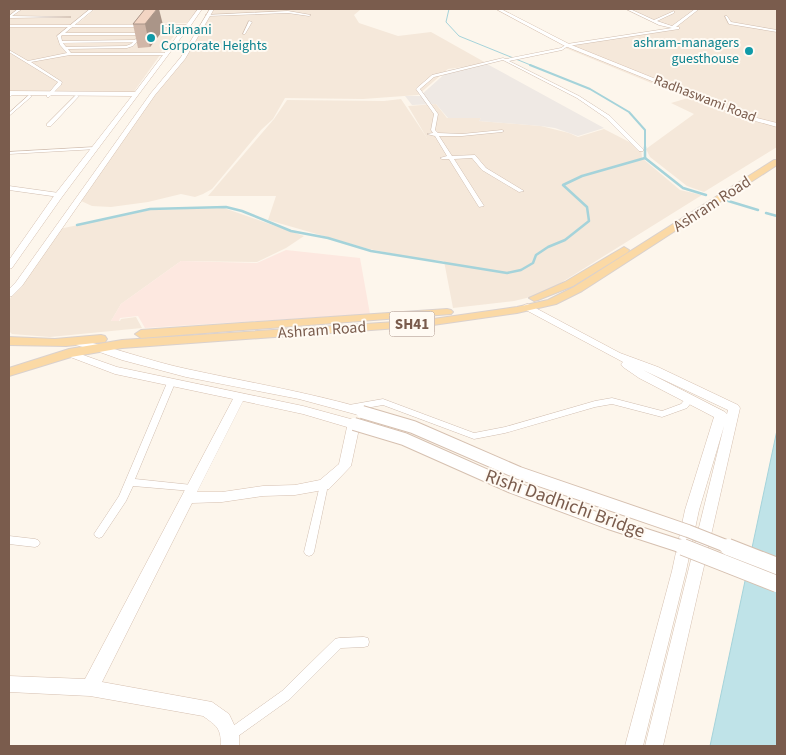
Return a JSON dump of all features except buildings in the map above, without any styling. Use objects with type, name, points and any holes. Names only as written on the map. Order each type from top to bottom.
[{"type":"main road","name":"Ashram Road","points":[[9,372],[69,353],[97,347],[185,339],[426,323],[525,304],[569,284],[777,154]]},
{"type":"main road","name":"Ashram Road","points":[[9,341],[76,342],[179,331],[433,314],[552,302],[578,289],[777,162]]},
{"type":"street","points":[[9,17],[20,9]]},
{"type":"street","points":[[70,54],[64,48],[59,36],[92,9]]},
{"type":"street","points":[[9,266],[59,195],[200,9]]},
{"type":"street","points":[[9,294],[19,284],[153,94],[183,58],[212,9]]},
{"type":"street","name":"Radhaswami Road","points":[[498,9],[569,45],[743,116],[777,123]]},
{"type":"street","name":"Radhaswami Road","points":[[504,9],[569,45]]},
{"type":"street","points":[[481,206],[433,130],[436,114],[418,89],[433,76],[503,59],[562,49],[569,45],[678,28],[628,9]]},
{"type":"street","points":[[687,9],[695,10]]},
{"type":"street","points":[[673,27],[695,10]]},
{"type":"street","points":[[208,15],[288,12],[309,15]]},
{"type":"street","points":[[654,20],[673,12]]},
{"type":"street","points":[[9,17],[69,17]]},
{"type":"street","points":[[726,17],[730,22],[777,31]]},
{"type":"street","points":[[244,33],[250,22]]},
{"type":"street","points":[[64,48],[119,48],[129,46],[150,25]]},
{"type":"street","points":[[9,26],[201,25]]},
{"type":"street","points":[[61,34],[142,34]]},
{"type":"street","points":[[83,42],[91,34]]},
{"type":"street","points":[[115,42],[121,34]]},
{"type":"street","points":[[61,42],[136,41]]},
{"type":"street","points":[[9,51],[60,82],[49,95]]},
{"type":"street","points":[[27,62],[70,54],[166,54]]},
{"type":"street","points":[[506,60],[578,97],[608,116],[641,150]]},
{"type":"street","points":[[9,95],[135,96]]},
{"type":"street","points":[[9,95],[135,96]]},
{"type":"street","points":[[9,115],[30,96]]},
{"type":"street","points":[[49,124],[77,96]]},
{"type":"street","points":[[429,134],[462,135],[502,131]]},
{"type":"street","points":[[9,153],[96,148]]},
{"type":"street","points":[[442,158],[473,156],[492,174],[521,191]]},
{"type":"street","points":[[9,188],[59,195]]},
{"type":"street","points":[[525,304],[616,356],[643,375],[721,415],[692,510],[679,571],[634,746]]},
{"type":"street","name":"Rishi Dadhichi Bridge","points":[[76,342],[186,373],[299,395],[413,427],[519,474],[688,531],[777,566]]},
{"type":"street","name":"Rishi Dadhichi Bridge","points":[[69,353],[115,370],[302,410],[404,439],[512,487],[609,523],[684,547],[777,584]]},
{"type":"street","points":[[616,356],[654,370],[734,408],[709,507],[654,746]]},
{"type":"street","points":[[99,534],[118,506],[171,383]]},
{"type":"street","points":[[90,688],[240,396]]},
{"type":"street","points":[[348,408],[383,402],[474,436],[504,430],[595,404],[612,401],[662,414],[684,406],[690,399]]},
{"type":"street","points":[[309,552],[324,486],[345,466],[354,424]]},
{"type":"street","points":[[129,482],[222,497],[263,491],[295,490],[324,486]]},
{"type":"street","points":[[9,540],[35,543]]},
{"type":"street","points":[[9,684],[90,688],[206,708],[223,720],[230,740],[286,694],[339,643],[364,642]]},
{"type":"shaded area","points":[[9,9],[91,9],[72,25],[9,26]]},
{"type":"shaded area","points":[[95,9],[199,9],[187,23],[76,25]]},
{"type":"shaded area","points":[[214,9],[369,9],[360,10],[354,15],[359,23],[398,36],[431,32],[488,64],[448,69],[418,95],[363,99],[285,98],[273,119],[261,130],[212,189],[195,197],[181,194],[148,202],[111,207],[92,206],[79,200]]},
{"type":"shaded area","points":[[624,9],[777,9],[777,147],[704,192],[687,186],[650,157],[646,149],[694,114],[671,103],[688,98],[563,47],[680,28],[670,27]]},
{"type":"shaded area","points":[[68,26],[59,34],[69,27],[182,26],[161,52],[71,54],[61,48],[70,55],[160,55],[133,93],[9,92],[9,27]]},
{"type":"shaded area","points":[[487,64],[604,128],[578,136],[555,128],[541,126],[479,121],[481,118],[448,118],[436,104],[412,105],[405,96],[420,96],[449,70]]},
{"type":"shaded area","points":[[401,99],[427,138],[408,106],[436,104],[447,118],[481,118],[479,121],[541,126],[578,137],[604,129],[641,148],[642,158],[680,190],[702,195],[543,294],[514,301],[453,308],[444,261],[420,259],[369,249],[268,220],[276,196],[208,196],[274,119],[287,100],[384,101]]},
{"type":"shaded area","points":[[224,208],[304,236],[286,248],[257,262],[181,261],[121,304],[111,321],[136,317],[142,328],[50,337],[12,334],[9,331],[9,300],[59,229],[150,210]]},
{"type":"shaded area","points":[[286,250],[360,258],[370,314],[145,328],[138,316],[111,321],[121,304],[181,261],[257,263]]},
{"type":"water","points":[[777,430],[777,746],[710,746]]},
{"type":"waterway","points":[[449,9],[446,22],[459,36],[533,66]]},
{"type":"waterway","points":[[530,65],[590,89],[629,112],[645,130],[645,158]]},
{"type":"waterway","points":[[77,225],[150,209],[226,207],[242,211],[291,231],[328,238],[371,251],[507,273],[521,270],[533,263],[536,255],[548,247],[565,240],[589,221],[587,207],[563,185],[582,176],[645,158]]},
{"type":"waterway","points":[[645,158],[683,188],[706,195]]},
{"type":"waterway","points":[[725,200],[758,210]]},
{"type":"waterway","points":[[766,213],[777,216]]},
{"type":"place","name":"Lilamani Corporate Heights","points":[[151,38]]},
{"type":"place","name":"ashram-managers guesthouse","points":[[749,51]]}]
